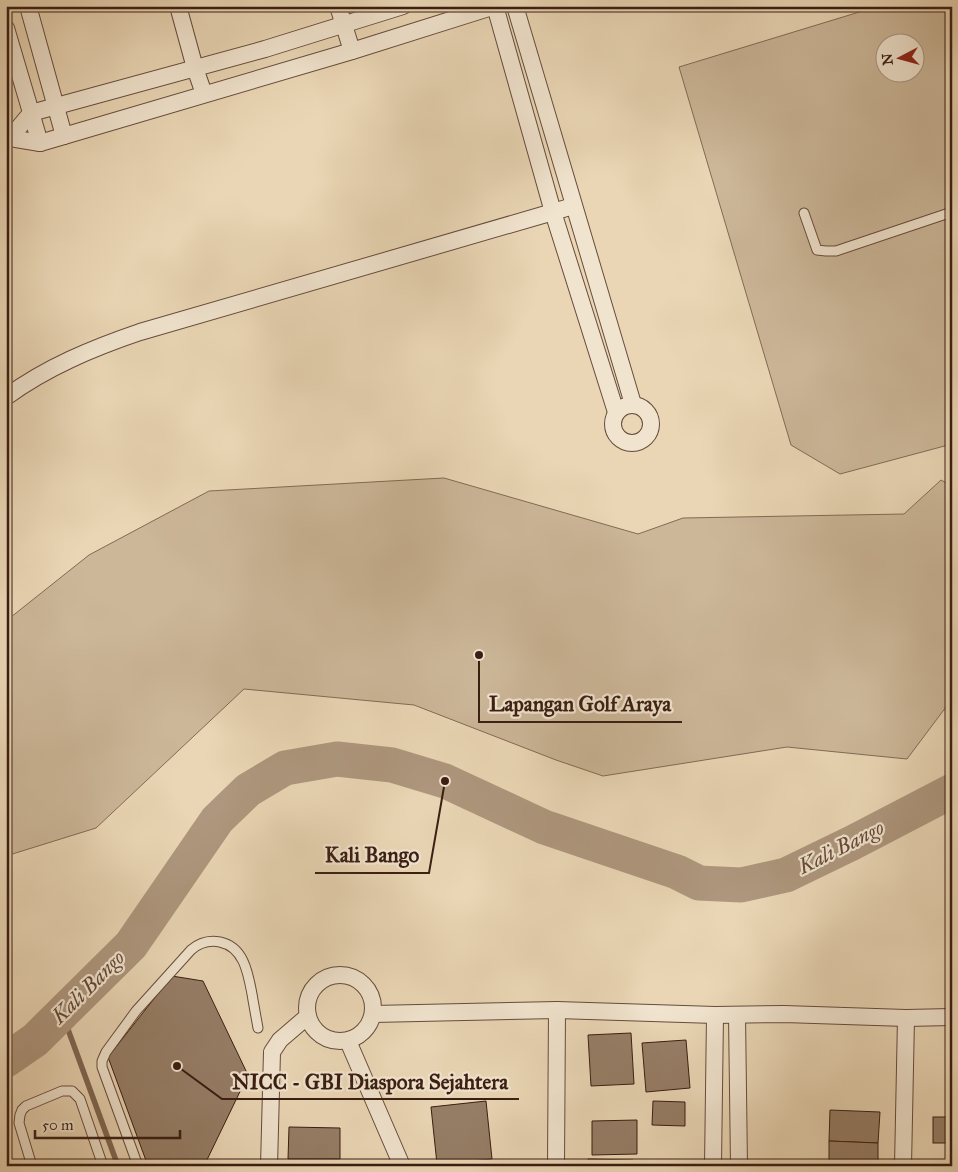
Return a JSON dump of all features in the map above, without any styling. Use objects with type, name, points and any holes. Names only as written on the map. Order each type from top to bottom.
[{"type":"street","points":[[28,6],[64,136]]},
{"type":"street","points":[[178,6],[204,94]]},
{"type":"street","points":[[338,6],[352,51]]},
{"type":"street","points":[[8,141],[31,113],[264,49],[403,6]]},
{"type":"street","points":[[8,141],[40,142],[64,136],[352,51],[495,6],[553,212],[616,412]]},
{"type":"street","points":[[515,6],[633,404]]},
{"type":"street","points":[[6,28],[40,142]]},
{"type":"street","points":[[6,397],[47,371],[98,346],[140,332],[573,206]]},
{"type":"street","points":[[633,404],[642,407],[648,414],[651,423],[649,432],[644,440],[626,443],[618,438],[613,430],[612,420],[616,412],[633,404]]},
{"type":"street","points":[[345,975],[357,980],[367,989],[372,1001],[373,1014],[368,1026],[359,1036],[348,1041],[335,1042],[322,1037],[313,1028],[308,1016],[307,1003],[311,991],[320,982],[332,976],[345,975]]},
{"type":"street","points":[[373,1014],[558,1010],[715,1015],[784,1014],[906,1018],[952,1017]]},
{"type":"street","points":[[556,1166],[558,1010]]},
{"type":"street","points":[[713,1166],[715,1015]]},
{"type":"street","points":[[737,1015],[739,1166]]},
{"type":"street","points":[[269,1166],[272,1052],[280,1040],[308,1016]]},
{"type":"street","points":[[903,1166],[906,1018]]},
{"type":"street","points":[[348,1041],[402,1166]]},
{"type":"lane","points":[[804,213],[817,250],[826,252],[836,251],[952,212]]},
{"type":"lane","points":[[138,1166],[102,1067],[102,1061],[106,1052],[136,1011],[191,950],[201,944],[212,941],[221,942],[236,950],[244,961],[248,972],[258,1028]]},
{"type":"lane","points":[[32,1166],[19,1122],[20,1113],[26,1106],[66,1090],[74,1093],[80,1099],[103,1166]]},
{"type":"shaded area","points":[[879,6],[952,6],[952,444],[840,474],[791,445],[679,67]]},
{"type":"shaded area","points":[[444,478],[638,534],[683,518],[904,514],[941,480],[952,486],[952,699],[907,759],[787,747],[603,776],[556,760],[414,705],[244,689],[96,828],[6,856],[6,621],[89,555],[209,491]]},
{"type":"building","points":[[172,976],[203,981],[248,1075],[204,1166],[148,1166],[108,1057]]},
{"type":"building","points":[[631,1033],[634,1084],[591,1086],[588,1035]]},
{"type":"building","points":[[686,1040],[690,1088],[646,1092],[642,1043]]},
{"type":"building","points":[[486,1101],[492,1159],[437,1164],[431,1107]]},
{"type":"building","points":[[653,1101],[685,1102],[685,1126],[652,1125]]},
{"type":"building","points":[[830,1110],[880,1112],[878,1143],[829,1141]]},
{"type":"building","points":[[933,1117],[952,1117],[952,1143],[933,1143]]},
{"type":"building","points":[[637,1120],[637,1154],[592,1155],[592,1121]]},
{"type":"building","points":[[289,1127],[340,1128],[340,1159],[288,1159]]},
{"type":"building","points":[[829,1141],[878,1143],[878,1166],[829,1166]]},
{"type":"building","points":[[588,1159],[633,1160],[633,1166],[588,1166]]},
{"type":"waterway","name":"Kali Bango","points":[[6,1060],[35,1040],[131,945],[217,820],[248,790],[285,768],[337,759],[392,765],[445,781],[544,827],[677,872],[699,883],[741,885],[786,875],[952,791]]},
{"type":"waterway","points":[[62,1013],[118,1166]]},
{"type":"place","name":"Lapangan Golf Araya","points":[[479,655]]},
{"type":"place","name":"Kali Bango","points":[[445,781]]},
{"type":"place","name":"NICC - GBI Diaspora Sejahtera","points":[[177,1066]]}]
